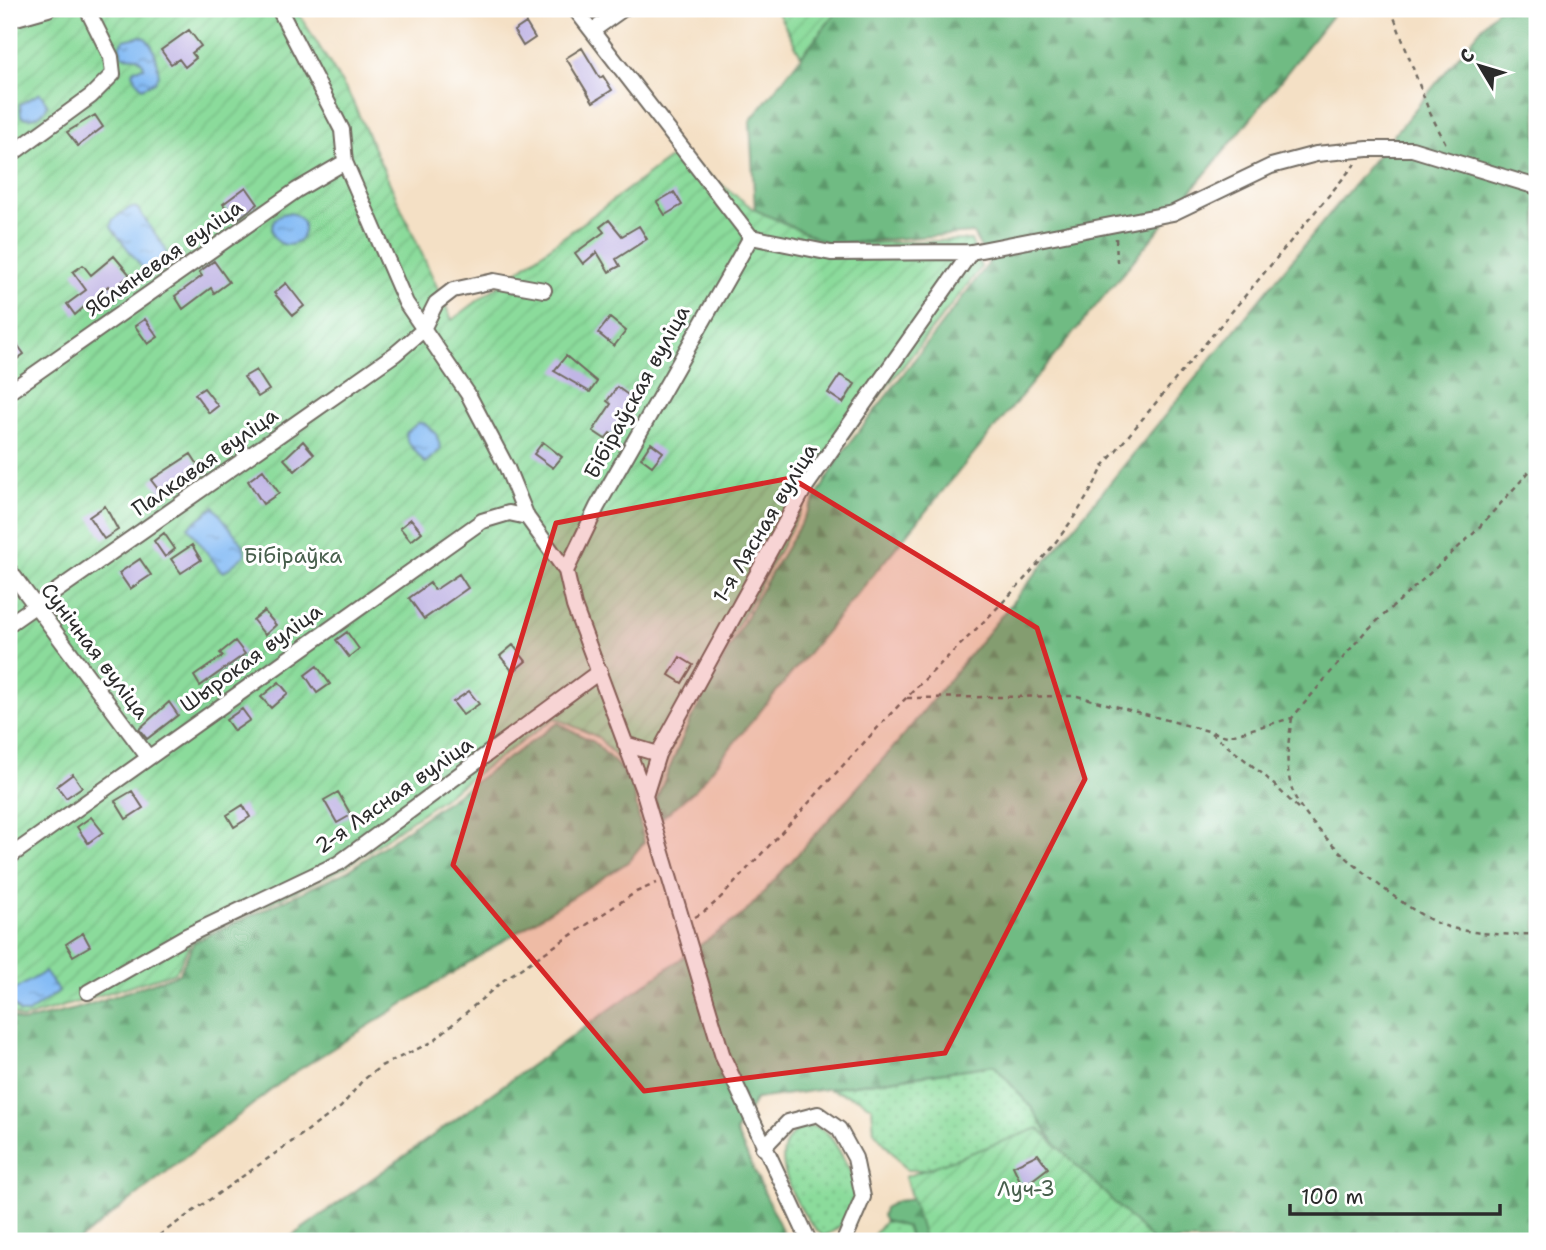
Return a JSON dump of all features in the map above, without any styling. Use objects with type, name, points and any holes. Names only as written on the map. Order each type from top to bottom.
[{"type":"street","points":[[9,20],[47,9]]},
{"type":"street","points":[[9,156],[91,96],[113,74],[111,57],[87,9]]},
{"type":"street","points":[[279,9],[342,130],[345,162],[406,303],[422,331],[467,394],[507,468],[527,517],[566,571],[574,607],[645,796],[723,1057],[763,1148],[809,1241]]},
{"type":"street","points":[[575,9],[751,237],[831,253],[971,252],[1173,213],[1271,166],[1316,154],[1368,149],[1412,149],[1537,187]]},
{"type":"street","points":[[592,31],[623,9]]},
{"type":"street","name":"Яблыневая вуліца","points":[[9,392],[298,190],[345,162]]},
{"type":"street","name":"Бібіраўская вуліца","points":[[566,571],[597,507],[751,237]]},
{"type":"street","name":"1-я Лясная вуліца","points":[[645,796],[657,754],[804,489],[971,252]]},
{"type":"street","name":"Палкавая вуліца","points":[[9,624],[396,354],[422,331],[436,303],[453,290],[494,281],[544,290]]},
{"type":"street","name":"Шырокая вуліца","points":[[9,857],[482,521],[509,513],[527,517]]},
{"type":"street","name":"Сунічная вуліца","points":[[9,570],[148,757]]},
{"type":"street","name":"2-я Лясная вуліца","points":[[88,992],[186,936],[339,863],[600,671]]},
{"type":"street","points":[[625,744],[657,754]]},
{"type":"street","points":[[763,1148],[788,1122],[818,1114],[839,1129],[855,1158],[863,1197],[844,1241]]},
{"type":"path","points":[[1391,9],[1429,111],[1458,164]]},
{"type":"path","points":[[682,923],[707,911],[1040,559],[1087,502],[1104,465],[1368,149]]},
{"type":"path","points":[[1117,262],[1115,231],[1119,222]]},
{"type":"path","points":[[1303,814],[1293,794],[1288,773],[1286,751],[1292,718],[1364,633],[1474,533],[1537,463]]},
{"type":"path","points":[[907,698],[1077,696],[1227,737],[1292,718]]},
{"type":"path","points":[[1208,732],[1264,775],[1351,861],[1426,917],[1441,925],[1479,933],[1537,934]]},
{"type":"path","points":[[151,1241],[341,1107],[362,1081],[381,1066],[432,1042],[505,979],[636,892],[668,879]]},
{"type":"highlighted area","points":[[791,478],[1037,628],[1085,779],[945,1053],[644,1091],[453,865],[556,523]]},
{"type":"green space","name":"Бібіраўка","points":[[9,9],[296,9],[351,98],[452,320],[678,152],[755,210],[829,244],[971,240],[981,267],[842,444],[812,491],[678,733],[653,797],[598,737],[555,718],[346,867],[192,940],[176,972],[22,1019],[9,1011]]},
{"type":"green space","points":[[776,9],[839,9],[801,56]]},
{"type":"green space","points":[[839,9],[1337,9],[1239,133],[695,790],[658,821],[655,802],[688,725],[756,599],[843,452],[989,263],[973,233],[829,244],[755,210],[750,121]]},
{"type":"green space","points":[[1497,9],[1537,9],[1537,1241],[1129,1241],[1076,1176],[1031,1107],[994,1065],[756,1099],[736,1132],[787,1241],[285,1241],[745,913],[899,741]]},
{"type":"green space","points":[[558,723],[594,742],[631,779],[644,842],[628,862],[289,1076],[78,1241],[9,1241],[9,1015],[22,1022],[76,1009],[179,974],[194,942],[348,871]]},
{"type":"green space","points":[[994,1065],[1031,1107],[1050,1136],[931,1170],[907,1170],[874,1131],[872,1107],[859,1099],[828,1089]]},
{"type":"green space","points":[[808,1126],[819,1128],[828,1134],[849,1169],[856,1189],[854,1204],[847,1217],[836,1229],[823,1236],[803,1212],[787,1178],[783,1162],[785,1146],[793,1134]]},
{"type":"green space","name":"Луч-3","points":[[1039,1128],[1153,1241],[925,1241],[905,1177]]},
{"type":"green space","points":[[914,1199],[975,1241],[911,1241],[907,1227],[885,1221],[882,1216],[884,1208],[897,1201]]},
{"type":"green space","points":[[885,1221],[907,1226],[911,1241],[869,1241]]},
{"type":"water","points":[[141,36],[152,47],[159,75],[155,82],[142,88],[132,73],[135,69],[144,67],[143,63],[137,57],[123,56],[119,46],[124,40]]},
{"type":"water","points":[[40,93],[48,105],[46,109],[33,118],[21,116],[20,104]]},
{"type":"water","points":[[131,207],[137,208],[165,248],[166,255],[149,270],[144,270],[111,227],[112,220]]},
{"type":"water","points":[[288,213],[299,218],[304,229],[299,240],[288,245],[277,240],[272,229],[277,218]]},
{"type":"water","points":[[418,423],[424,423],[436,434],[441,449],[425,463],[407,441],[406,433]]},
{"type":"water","points":[[214,507],[244,546],[245,555],[224,572],[188,527]]},
{"type":"water","points":[[45,972],[59,991],[28,1013],[20,1013],[11,1002],[10,995]]},
{"type":"building","points":[[526,23],[535,38],[523,46],[514,31]]},
{"type":"building","points":[[189,30],[201,46],[192,53],[196,58],[185,67],[179,59],[171,64],[161,50]]},
{"type":"building","points":[[582,48],[600,78],[603,76],[612,90],[593,102],[566,58]]},
{"type":"building","points":[[95,115],[103,127],[78,146],[67,132]]},
{"type":"building","points":[[246,187],[258,204],[235,221],[223,204]]},
{"type":"building","points":[[674,192],[682,205],[665,215],[657,202]]},
{"type":"building","points":[[609,220],[622,236],[639,226],[647,239],[616,259],[620,266],[609,272],[597,252],[583,264],[575,253],[604,232],[600,227]]},
{"type":"building","points":[[114,256],[130,275],[111,291],[108,286],[75,315],[67,304],[86,290],[73,272],[83,265],[91,275]]},
{"type":"building","points":[[214,261],[229,282],[214,293],[211,288],[183,309],[175,296],[202,276],[199,272]]},
{"type":"building","points":[[286,283],[304,306],[293,315],[274,293]]},
{"type":"building","points":[[610,318],[626,331],[614,346],[598,333]]},
{"type":"building","points":[[145,319],[158,337],[148,344],[135,326]]},
{"type":"building","points":[[9,333],[24,354],[9,365]]},
{"type":"building","points":[[566,356],[597,382],[590,392],[554,371]]},
{"type":"building","points":[[256,370],[269,390],[258,397],[244,377]]},
{"type":"building","points":[[840,375],[855,384],[843,403],[828,393]]},
{"type":"building","points":[[617,387],[638,402],[616,437],[610,433],[605,439],[593,431],[611,404],[607,401]]},
{"type":"building","points":[[204,388],[218,406],[209,413],[195,394]]},
{"type":"building","points":[[303,441],[314,454],[295,471],[284,459]]},
{"type":"building","points":[[543,442],[562,457],[553,468],[534,454]]},
{"type":"building","points":[[651,443],[663,452],[652,466],[641,458]]},
{"type":"building","points":[[191,454],[202,471],[191,478],[188,474],[161,493],[151,480]]},
{"type":"building","points":[[263,470],[279,493],[263,504],[248,481]]},
{"type":"building","points":[[105,506],[118,530],[104,539],[89,517]]},
{"type":"building","points":[[411,519],[422,532],[411,541],[400,528]]},
{"type":"building","points":[[164,533],[175,549],[165,557],[154,541]]},
{"type":"building","points":[[192,545],[201,560],[181,573],[171,559]]},
{"type":"building","points":[[140,559],[151,575],[130,589],[119,573]]},
{"type":"building","points":[[459,574],[468,588],[424,619],[409,598],[430,583],[435,590]]},
{"type":"building","points":[[264,611],[276,625],[265,635],[253,620]]},
{"type":"building","points":[[347,632],[359,649],[349,657],[336,640]]},
{"type":"building","points":[[235,641],[245,654],[200,686],[194,676],[223,656],[220,653]]},
{"type":"building","points":[[513,645],[526,661],[513,672],[500,656]]},
{"type":"building","points":[[680,657],[693,665],[682,683],[669,675]]},
{"type":"building","points":[[317,666],[330,684],[317,693],[305,675]]},
{"type":"building","points":[[279,682],[288,693],[271,708],[261,697]]},
{"type":"building","points":[[469,691],[479,704],[463,715],[453,702]]},
{"type":"building","points":[[169,702],[178,715],[147,739],[139,729]]},
{"type":"building","points":[[242,709],[250,720],[234,731],[226,720]]},
{"type":"building","points":[[73,774],[82,787],[66,798],[57,786]]},
{"type":"building","points":[[132,791],[143,808],[126,819],[115,801]]},
{"type":"building","points":[[338,792],[351,815],[337,823],[324,800]]},
{"type":"building","points":[[243,805],[250,817],[234,827],[227,815]]},
{"type":"building","points":[[91,817],[103,832],[88,843],[77,827]]},
{"type":"building","points":[[83,933],[90,946],[73,956],[66,944]]},
{"type":"building","points":[[1038,1154],[1048,1168],[1023,1187],[1013,1166]]}]
